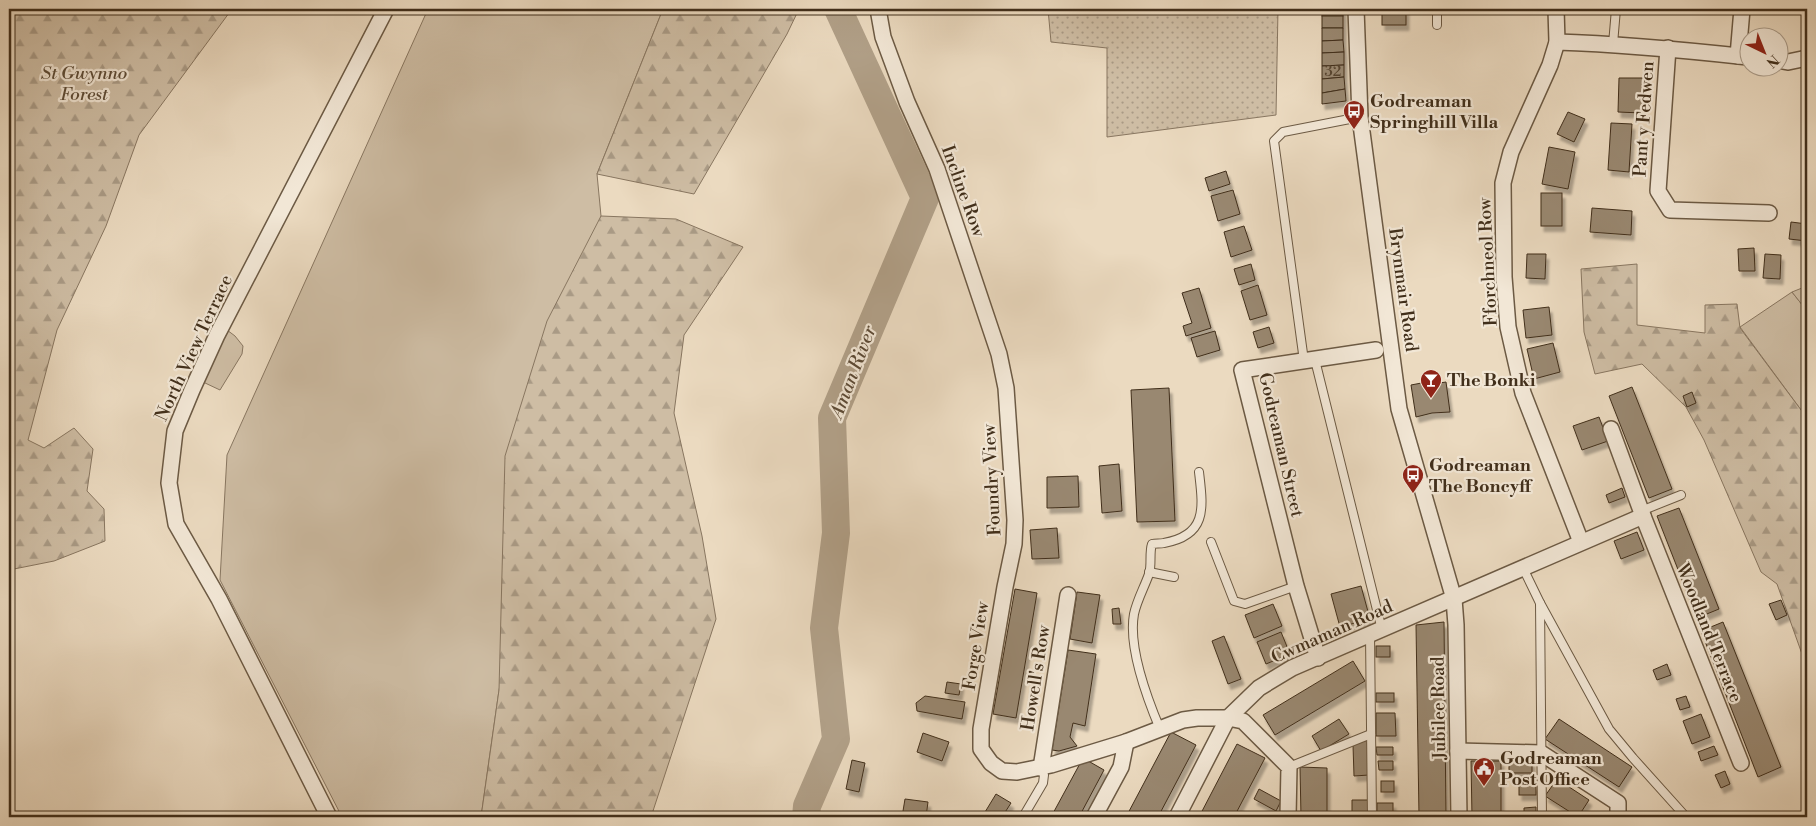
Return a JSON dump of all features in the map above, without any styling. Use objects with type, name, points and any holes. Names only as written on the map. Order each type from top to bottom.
[{"type":"street","name":"North View Terrace","points":[[329,817],[219,599],[176,524],[169,483],[175,431],[217,335],[386,9]]},
{"type":"street","name":"Incline Row","points":[[878,9],[883,37],[907,102],[938,169],[999,354],[1006,388]]},
{"type":"street","name":"Brynmair Road","points":[[1356,9],[1360,117],[1399,409],[1454,599]]},
{"type":"street","name":"Fforchneol Row","points":[[1556,9],[1557,42],[1550,65],[1511,152],[1503,183],[1504,277],[1508,327],[1523,393],[1581,542]]},
{"type":"street","points":[[1742,9],[1742,28]]},
{"type":"street","points":[[1557,42],[1668,48],[1738,56]]},
{"type":"street","name":"Pant y Fedwen","points":[[1668,48],[1658,191],[1670,210],[1769,213]]},
{"type":"street","points":[[1788,62],[1807,58]]},
{"type":"street","name":"Godreaman Street","points":[[1318,658],[1296,586],[1242,370],[1376,350]]},
{"type":"street","name":"Foundry View","points":[[1006,388],[1015,520],[1010,569]]},
{"type":"street","name":"Woodland Terrace","points":[[1611,429],[1642,513],[1741,763]]},
{"type":"street","points":[[1454,599],[1642,513]]},
{"type":"street","name":"Forge View","points":[[1010,569],[1005,587],[982,729],[981,749],[991,763],[1002,771],[1017,772],[1041,768]]},
{"type":"street","name":"Howell's Row","points":[[1041,768],[1068,595]]},
{"type":"street","name":"Cwmaman Road","points":[[1177,817],[1228,718],[1259,688],[1292,668],[1454,599]]},
{"type":"street","name":"Jubilee Road","points":[[1454,599],[1459,817]]},
{"type":"street","points":[[1041,768],[1126,742],[1183,720],[1228,718],[1243,722],[1289,767],[1288,817]]},
{"type":"street","points":[[1094,817],[1121,767],[1126,742]]},
{"type":"street","points":[[1458,751],[1541,753],[1618,803],[1618,817]]},
{"type":"lane","points":[[1437,9],[1437,25]]},
{"type":"lane","points":[[1613,44],[1616,9]]},
{"type":"lane","points":[[1360,117],[1283,132],[1274,141],[1310,360],[1376,632],[1371,734],[1372,817]]},
{"type":"lane","points":[[1160,729],[1153,713],[1133,644],[1134,612],[1150,572],[1152,544],[1164,543],[1183,536],[1200,520],[1202,501],[1199,472]]},
{"type":"lane","points":[[1642,513],[1681,494]]},
{"type":"lane","points":[[1211,542],[1234,601],[1245,604],[1296,586]]},
{"type":"lane","points":[[1523,568],[1609,729],[1632,758],[1686,817]]},
{"type":"lane","points":[[1150,572],[1174,577]]},
{"type":"lane","points":[[1540,603],[1542,817]]},
{"type":"lane","points":[[1289,767],[1371,734]]},
{"type":"lane","points":[[1023,817],[1043,783],[1044,776],[1041,768]]},
{"type":"green space","name":"St Gwynno Forest","points":[[9,9],[232,9],[139,135],[106,226],[57,330],[28,440],[44,448],[74,428],[93,449],[87,491],[104,509],[105,541],[54,561],[9,570]]},
{"type":"green space","points":[[428,9],[663,9],[597,174],[601,216],[499,690],[481,817],[342,817],[220,580],[227,455]]},
{"type":"green space","points":[[663,9],[799,9],[787,34],[694,194],[597,174]]},
{"type":"green space","points":[[1048,9],[1278,9],[1276,115],[1107,137],[1107,48],[1051,42]]},
{"type":"green space","points":[[601,216],[676,219],[743,247],[684,335],[674,413],[702,536],[716,619],[651,817],[481,817],[499,690],[505,456],[547,321]]},
{"type":"green space","points":[[1637,264],[1637,325],[1705,333],[1705,305],[1737,304],[1740,328],[1807,418],[1807,668],[1777,584],[1761,572],[1704,440],[1686,407],[1642,364],[1595,374],[1584,332],[1581,269]]},
{"type":"green space","points":[[1807,286],[1807,311],[1792,292]]},
{"type":"green space","points":[[1792,292],[1807,311],[1807,418],[1740,327]]},
{"type":"green space","points":[[227,330],[243,346],[242,354],[220,390],[203,382]]},
{"type":"building","points":[[1322,9],[1343,9],[1343,16],[1322,16]]},
{"type":"building","points":[[1382,9],[1406,9],[1406,14],[1382,14]]},
{"type":"building","points":[[1382,14],[1406,14],[1406,25],[1382,25]]},
{"type":"building","points":[[1322,16],[1343,16],[1343,28],[1322,28]]},
{"type":"building","points":[[1322,28],[1343,28],[1343,40],[1322,41]]},
{"type":"building","points":[[1343,40],[1344,52],[1322,53],[1322,41]]},
{"type":"building","points":[[1344,52],[1344,65],[1322,66],[1322,53]]},
{"type":"building","points":[[1344,65],[1344,77],[1322,79],[1322,66]]},
{"type":"building","points":[[1344,77],[1345,89],[1322,93],[1322,79]]},
{"type":"building","points":[[1619,78],[1643,78],[1642,113],[1618,112]]},
{"type":"building","points":[[1345,89],[1346,101],[1322,104],[1322,93]]},
{"type":"building","points":[[1568,112],[1585,119],[1574,142],[1557,134]]},
{"type":"building","points":[[1611,123],[1632,124],[1629,172],[1608,170]]},
{"type":"building","points":[[1549,147],[1575,152],[1568,189],[1542,184]]},
{"type":"building","points":[[1226,171],[1230,184],[1209,191],[1205,178]]},
{"type":"building","points":[[1233,190],[1240,214],[1218,221],[1211,196]]},
{"type":"building","points":[[1541,193],[1562,193],[1562,226],[1541,226]]},
{"type":"building","points":[[1592,208],[1632,211],[1631,235],[1590,232]]},
{"type":"building","points":[[1791,222],[1807,224],[1807,241],[1789,239]]},
{"type":"building","points":[[1244,226],[1252,250],[1231,257],[1224,232]]},
{"type":"building","points":[[1754,248],[1755,271],[1739,271],[1738,249]]},
{"type":"building","points":[[1527,254],[1546,254],[1545,279],[1526,278]]},
{"type":"building","points":[[1765,254],[1781,255],[1780,279],[1763,278]]},
{"type":"building","points":[[1251,264],[1255,280],[1239,285],[1234,269]]},
{"type":"building","points":[[1258,285],[1267,315],[1250,320],[1241,291]]},
{"type":"building","points":[[1199,288],[1211,328],[1186,336],[1183,326],[1192,323],[1182,293]]},
{"type":"building","points":[[1549,307],[1552,335],[1526,338],[1523,310]]},
{"type":"building","points":[[1269,327],[1274,343],[1258,348],[1253,332]]},
{"type":"building","points":[[1215,331],[1220,350],[1197,357],[1191,338]]},
{"type":"building","points":[[1553,343],[1560,372],[1534,379],[1527,349]]},
{"type":"building","name":"The Bonki","points":[[1432,381],[1433,384],[1446,382],[1450,412],[1432,413],[1416,417],[1411,385]]},
{"type":"building","points":[[1632,387],[1672,489],[1649,498],[1609,396]]},
{"type":"building","points":[[1169,388],[1175,521],[1137,522],[1131,390]]},
{"type":"building","points":[[1692,392],[1696,403],[1687,407],[1683,396]]},
{"type":"building","points":[[1599,417],[1608,441],[1582,450],[1573,426]]},
{"type":"building","points":[[1119,464],[1122,511],[1102,513],[1099,466]]},
{"type":"building","points":[[1078,476],[1079,507],[1047,508],[1047,477]]},
{"type":"building","points":[[1622,488],[1625,497],[1609,503],[1606,495]]},
{"type":"building","points":[[1679,508],[1719,609],[1697,618],[1657,516]]},
{"type":"building","points":[[1057,528],[1059,558],[1032,559],[1030,530]]},
{"type":"building","points":[[1637,532],[1644,550],[1621,559],[1614,541]]},
{"type":"building","points":[[1361,586],[1370,619],[1340,627],[1331,594]]},
{"type":"building","points":[[1015,589],[1037,593],[1016,718],[993,714]]},
{"type":"building","points":[[1077,592],[1100,595],[1092,643],[1070,639]]},
{"type":"building","points":[[1781,600],[1787,615],[1776,620],[1769,604]]},
{"type":"building","points":[[1273,604],[1282,626],[1254,638],[1245,615]]},
{"type":"building","points":[[1119,608],[1121,624],[1113,624],[1112,609]]},
{"type":"building","points":[[1444,622],[1446,817],[1419,817],[1416,625]]},
{"type":"building","points":[[1723,622],[1781,767],[1758,777],[1701,631]]},
{"type":"building","points":[[1281,632],[1290,654],[1266,664],[1257,642]]},
{"type":"building","points":[[1224,636],[1241,679],[1228,684],[1212,641]]},
{"type":"building","points":[[1376,646],[1390,646],[1390,657],[1376,657]]},
{"type":"building","points":[[1068,650],[1096,654],[1085,726],[1073,723],[1070,737],[1077,746],[1059,751],[1052,750]]},
{"type":"building","points":[[1353,661],[1365,681],[1275,735],[1263,715]]},
{"type":"building","points":[[1667,664],[1671,675],[1657,680],[1653,670]]},
{"type":"building","points":[[947,682],[961,684],[959,695],[945,693]]},
{"type":"building","points":[[1376,693],[1394,693],[1394,702],[1376,702]]},
{"type":"building","points":[[925,696],[965,702],[962,719],[917,711],[916,703]]},
{"type":"building","points":[[1686,696],[1690,707],[1680,710],[1676,699]]},
{"type":"building","points":[[1376,713],[1395,713],[1396,736],[1376,736]]},
{"type":"building","points":[[1701,714],[1710,737],[1692,744],[1683,721]]},
{"type":"building","points":[[1339,719],[1349,734],[1321,751],[1312,736]]},
{"type":"building","points":[[1559,719],[1632,767],[1619,787],[1545,739]]},
{"type":"building","points":[[1171,732],[1196,745],[1158,817],[1126,817]]},
{"type":"building","points":[[923,733],[949,742],[942,761],[917,752]]},
{"type":"building","points":[[1368,740],[1369,775],[1354,776],[1353,745]]},
{"type":"building","points":[[1237,744],[1265,758],[1234,817],[1199,817]]},
{"type":"building","points":[[1714,746],[1718,755],[1701,761],[1698,752]]},
{"type":"building","points":[[1376,747],[1393,747],[1393,755],[1377,755]]},
{"type":"building","points":[[1083,758],[1104,770],[1079,817],[1051,817]]},
{"type":"building","points":[[852,760],[865,763],[859,792],[846,789]]},
{"type":"building","points":[[1378,761],[1393,761],[1393,770],[1379,770]]},
{"type":"building","points":[[1471,761],[1501,761],[1501,817],[1472,817]]},
{"type":"building","points":[[1509,761],[1532,761],[1532,773],[1509,773]]},
{"type":"building","points":[[1300,767],[1327,768],[1327,817],[1301,817]]},
{"type":"building","points":[[1725,771],[1730,784],[1721,788],[1715,775]]},
{"type":"building","points":[[1557,779],[1589,800],[1578,817],[1545,796]]},
{"type":"building","points":[[1381,781],[1394,781],[1394,792],[1381,792]]},
{"type":"building","points":[[1519,785],[1536,785],[1536,795],[1519,795]]},
{"type":"building","points":[[1259,789],[1281,801],[1276,811],[1254,799]]},
{"type":"building","points":[[996,794],[1011,803],[1002,817],[982,817]]},
{"type":"building","points":[[905,799],[928,802],[926,817],[902,817]]},
{"type":"building","points":[[1352,800],[1368,800],[1369,817],[1352,817]]},
{"type":"building","points":[[1377,803],[1393,803],[1393,815],[1377,815]]},
{"type":"building","points":[[1536,807],[1536,817],[1524,817],[1524,808]]},
{"type":"building","points":[[1587,814],[1610,814],[1610,817],[1587,817]]},
{"type":"waterway","name":"Aman River","points":[[806,817],[807,806],[836,739],[824,628],[836,533],[832,418],[925,198],[838,9]]},
{"type":"place","name":"Godreaman Springhill Villa","points":[[1354,130]]},
{"type":"place","name":"The Bonki","points":[[1431,399]]},
{"type":"place","name":"Godreaman The Boncyff","points":[[1413,494]]},
{"type":"place","name":"Godreaman Post Office","points":[[1484,787]]}]
